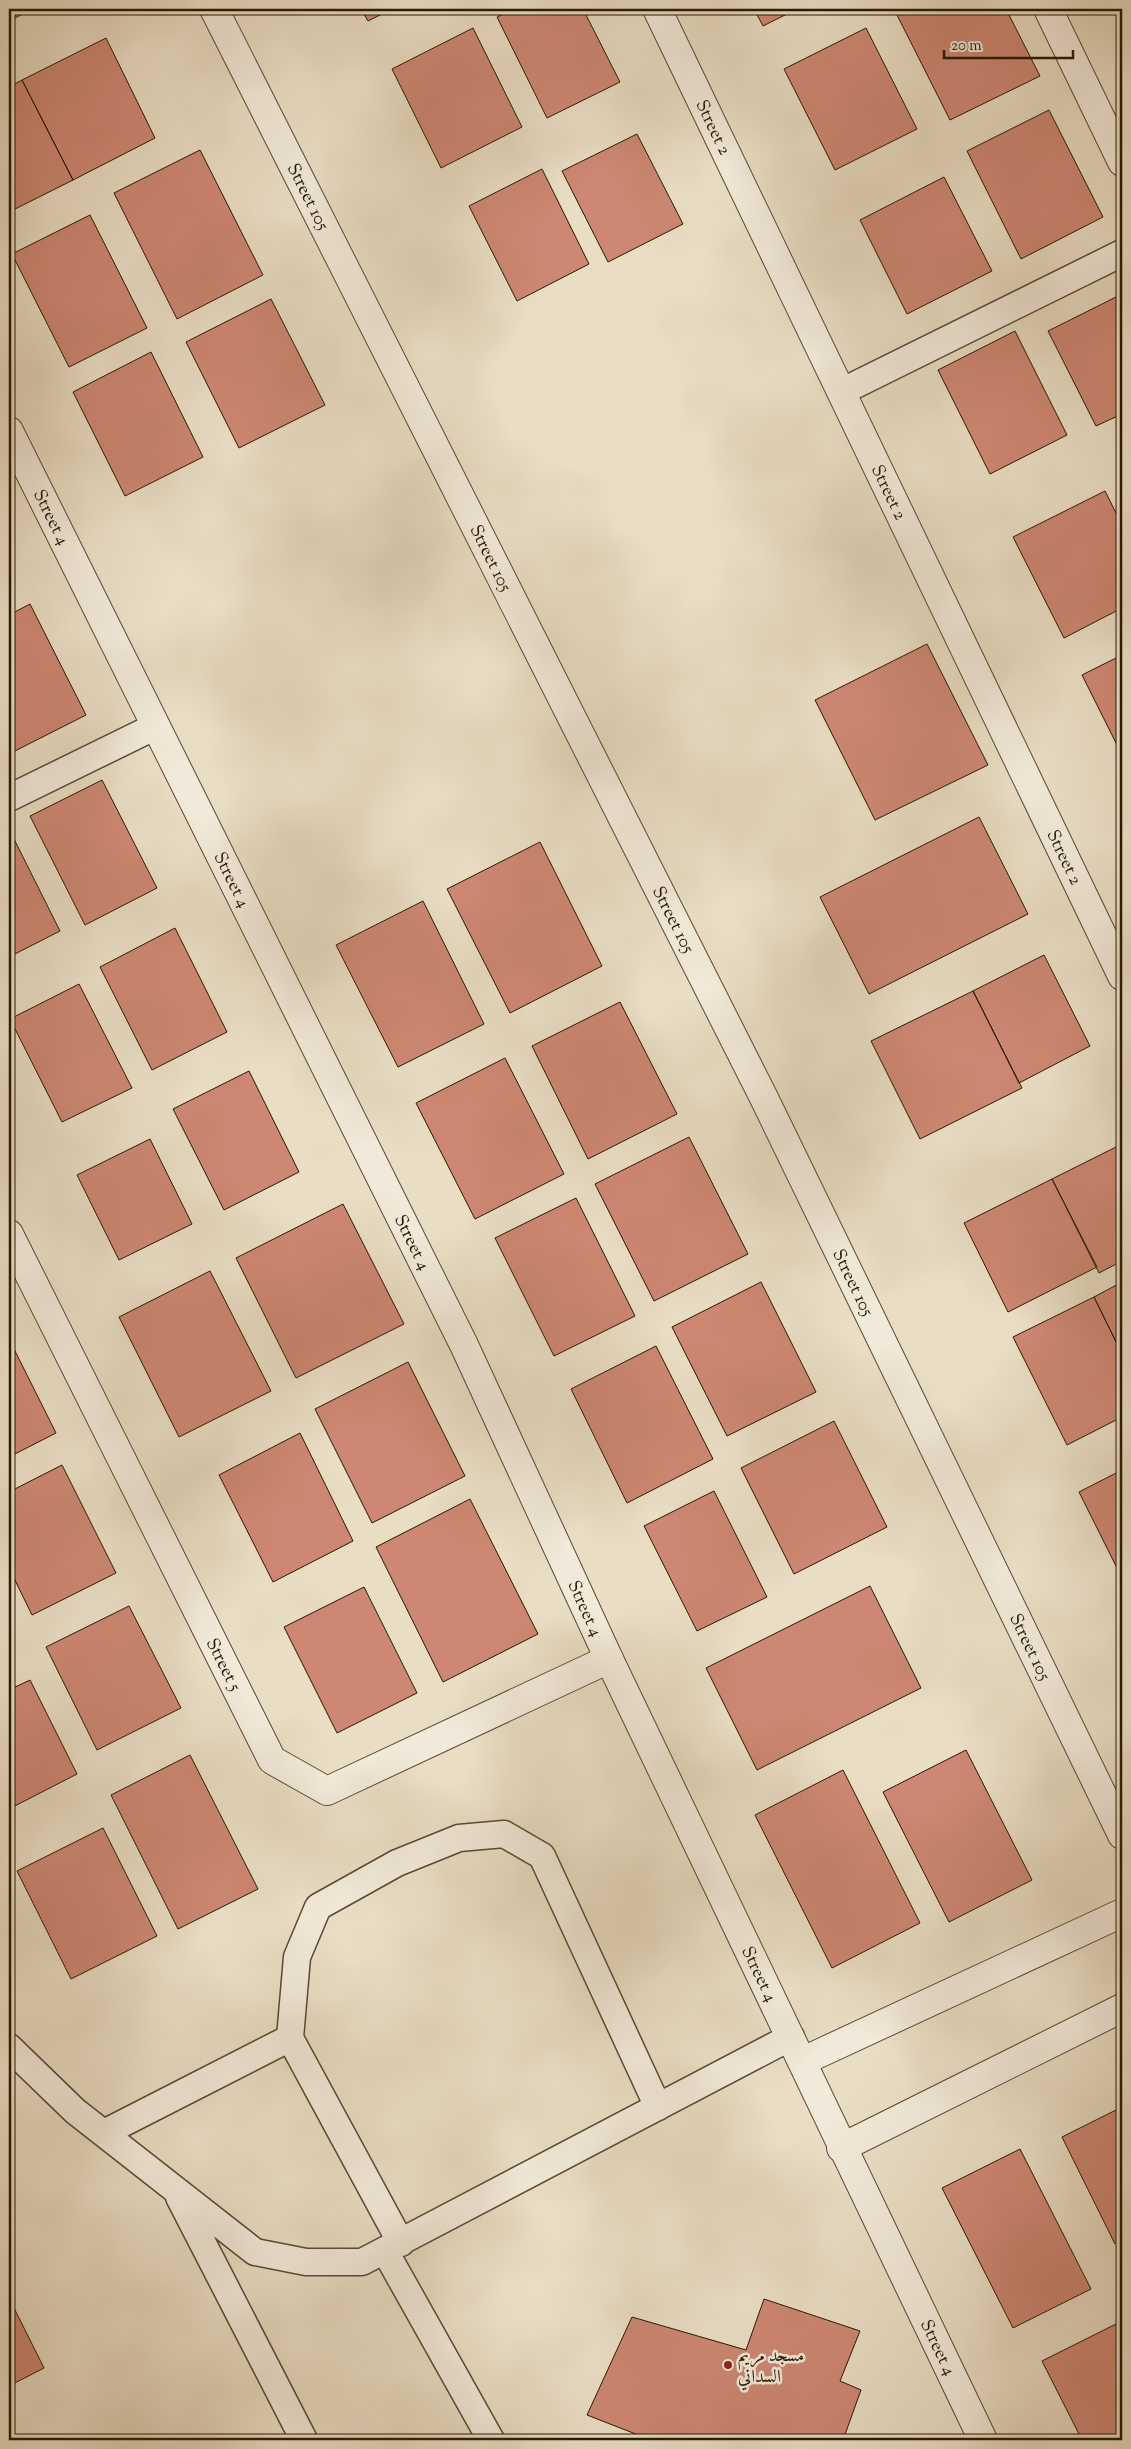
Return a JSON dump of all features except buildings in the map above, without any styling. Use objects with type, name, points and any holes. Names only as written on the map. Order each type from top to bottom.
[{"type":"street","name":"Street 105","points":[[214,9],[764,1098],[1122,1834]]},
{"type":"street","name":"Street 2","points":[[657,9],[1122,976]]},
{"type":"street","points":[[1048,9],[1122,162]]},
{"type":"street","name":"Street 4","points":[[9,431],[464,1345],[609,1659],[803,2061],[842,2148],[984,2440]]},
{"type":"street","name":"Street 5","points":[[9,1234],[272,1760],[327,1791],[609,1659]]},
{"type":"street","points":[[803,2061],[1122,1913]]},
{"type":"street","points":[[842,2148],[1122,2008]]},
{"type":"lane","points":[[842,392],[1122,253]]},
{"type":"lane","points":[[9,798],[156,726]]},
{"type":"lane","points":[[491,2440],[290,2038],[297,1957],[318,1907],[397,1863],[459,1838],[504,1834],[542,1856],[658,2107]]},
{"type":"lane","points":[[9,2047],[75,2110],[255,2252],[306,2262],[362,2262],[790,2036]]},
{"type":"lane","points":[[104,2133],[290,2038]]},
{"type":"lane","points":[[175,2189],[304,2440]]},
{"type":"place","name":"مسجد مريم السداني","points":[[728,2365]]}]
